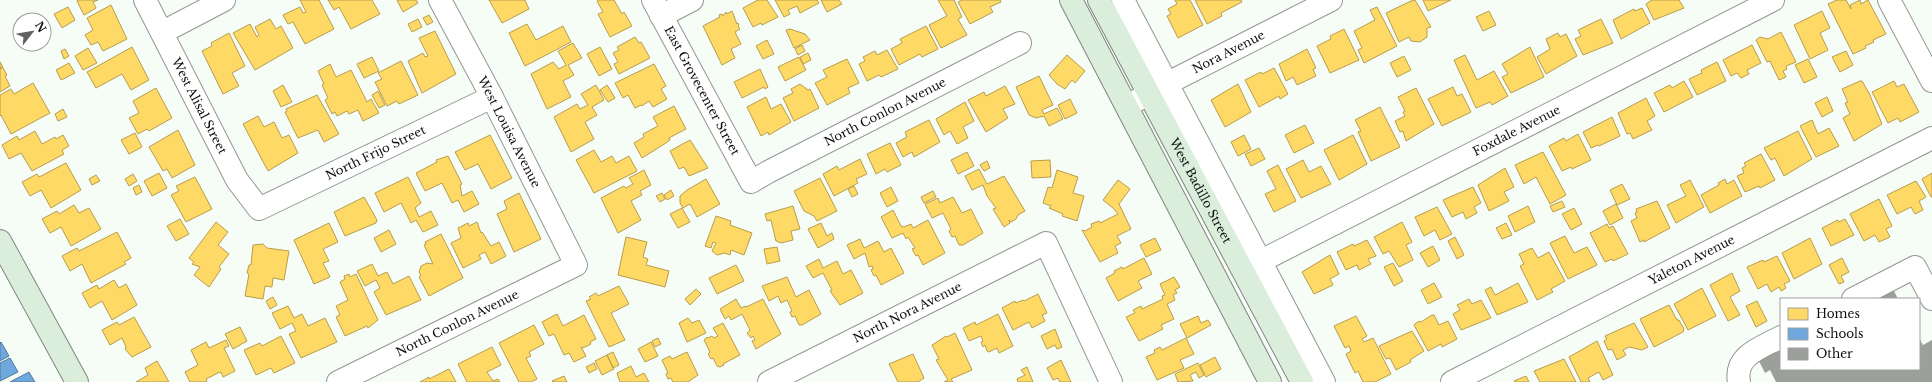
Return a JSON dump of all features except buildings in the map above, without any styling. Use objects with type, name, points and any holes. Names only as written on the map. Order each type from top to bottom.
[{"type":"main road","name":"West Badillo Street","points":[[1071,0],[1270,382]]},
{"type":"main road","name":"West Badillo Street","points":[[1099,0],[1302,382]]},
{"type":"main road","points":[[0,241],[77,382]]},
{"type":"street","name":"West Alisal Street","points":[[145,0],[163,32],[237,180],[259,209]]},
{"type":"street","points":[[163,32],[224,0]]},
{"type":"street","name":"West Louisa Avenue","points":[[440,0],[492,97],[576,265]]},
{"type":"street","points":[[657,8],[692,0]]},
{"type":"street","points":[[1123,0],[1324,382]]},
{"type":"street","name":"Nora Avenue","points":[[1127,106],[1168,83],[1331,0]]},
{"type":"street","name":"Foxdale Avenue","points":[[1261,261],[1773,0]]},
{"type":"street","points":[[1889,0],[1932,81]]},
{"type":"street","name":"East Grovecenter Street","points":[[657,8],[751,182]]},
{"type":"street","name":"North Conlon Avenue","points":[[751,182],[1020,43]]},
{"type":"street","name":"North Frijo Street","points":[[259,209],[492,97]]},
{"type":"street","name":"Yaleton Avenue","points":[[1452,382],[1932,138]]},
{"type":"street","name":"North Nora Avenue","points":[[769,382],[1046,243],[1111,382]]},
{"type":"street","points":[[1855,298],[1924,262],[1932,299]]},
{"type":"street","name":"North Conlon Avenue","points":[[338,382],[576,265]]},
{"type":"street","points":[[1739,382],[1738,374],[1740,364],[1748,355],[1780,338]]}]
